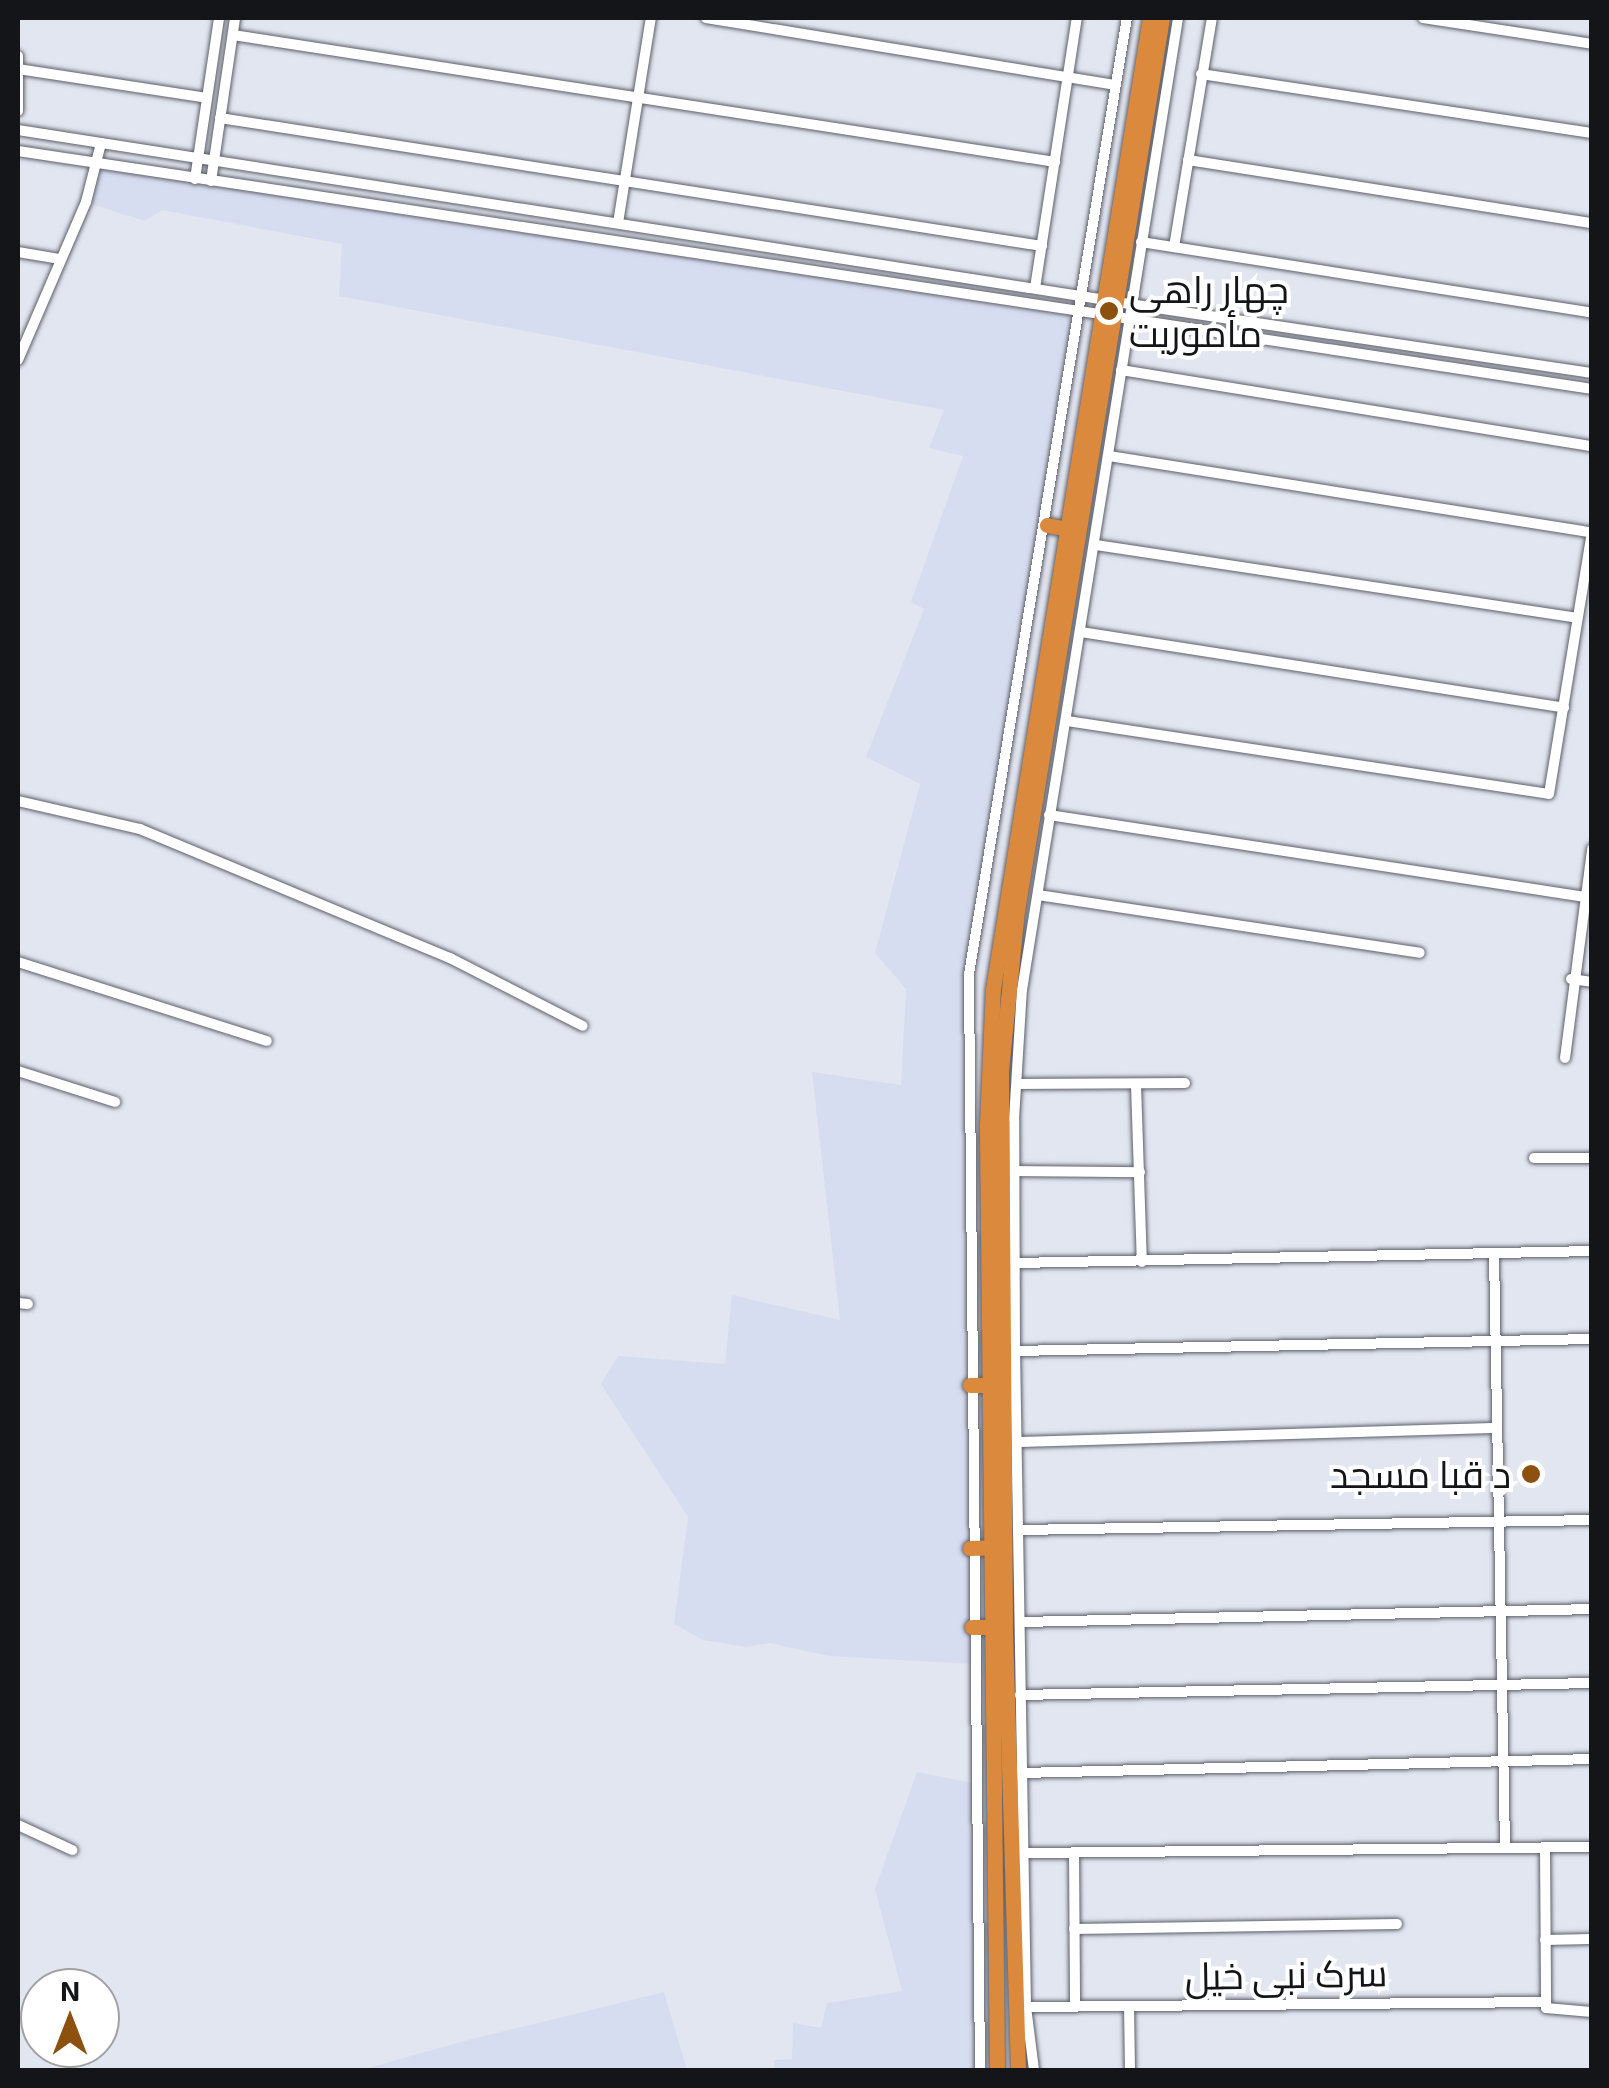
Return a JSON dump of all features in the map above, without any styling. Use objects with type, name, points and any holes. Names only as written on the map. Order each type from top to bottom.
[{"type":"highway","points":[[985,2070],[994,1627],[988,1088],[996,959],[1068,529],[1116,309],[1150,18]]},
{"type":"highway","points":[[1016,2065],[1000,1070],[1014,929],[1162,18]]},
{"type":"highway","points":[[1047,525],[1068,529]]},
{"type":"highway","points":[[969,1089],[988,1088]]},
{"type":"highway","points":[[969,1166],[988,1167]]},
{"type":"highway","points":[[970,1385],[991,1385]]},
{"type":"highway","points":[[970,1548],[993,1547]]},
{"type":"highway","points":[[972,1628],[994,1627]]},
{"type":"street","points":[[195,179],[219,18]]},
{"type":"street","points":[[212,181],[236,18]]},
{"type":"street","points":[[618,223],[651,18]]},
{"type":"street","points":[[706,18],[1116,84]]},
{"type":"street","points":[[1035,288],[1077,18]]},
{"type":"street","points":[[985,2070],[970,1548],[969,974],[1047,525],[1127,18]]},
{"type":"street","points":[[1016,2065],[1032,2070],[1026,2007],[1021,1773],[1017,1084],[1049,815],[1096,545],[1120,370],[1116,309],[1141,242],[1178,18]]},
{"type":"street","points":[[1174,248],[1212,18]]},
{"type":"street","points":[[1423,18],[1592,44]]},
{"type":"street","points":[[233,35],[1055,162]]},
{"type":"street","points":[[18,56],[18,110]]},
{"type":"street","points":[[19,69],[207,98]]},
{"type":"street","points":[[1201,74],[1592,133]]},
{"type":"street","points":[[220,118],[1042,246]]},
{"type":"street","points":[[18,130],[1035,288],[1082,296],[1116,309],[1592,389]]},
{"type":"street","points":[[18,360],[22,337],[60,259],[97,164],[101,143]]},
{"type":"street","points":[[18,152],[1080,310],[1116,309],[1592,373]]},
{"type":"street","points":[[1188,160],[1592,223]]},
{"type":"street","points":[[1141,242],[1592,313]]},
{"type":"street","points":[[18,252],[60,259]]},
{"type":"street","points":[[1120,370],[1592,446]]},
{"type":"street","points":[[1575,386],[1577,371]]},
{"type":"street","points":[[1067,721],[1550,794],[1578,618],[1591,532],[1108,456]]},
{"type":"street","points":[[1096,545],[1578,618]]},
{"type":"street","points":[[1081,632],[1564,708]]},
{"type":"street","points":[[18,801],[90,823],[140,829],[450,958],[583,1026]]},
{"type":"street","points":[[1049,815],[1588,898]]},
{"type":"street","points":[[1565,1058],[1571,978],[1588,898],[1592,849]]},
{"type":"street","points":[[1038,895],[1420,953]]},
{"type":"street","points":[[18,962],[266,1042]]},
{"type":"street","points":[[1571,978],[1592,982]]},
{"type":"street","points":[[18,1071],[114,1102]]},
{"type":"street","points":[[1017,1084],[1184,1084]]},
{"type":"street","points":[[1136,1085],[1142,1262]]},
{"type":"street","points":[[1534,1158],[1592,1158]]},
{"type":"street","points":[[1015,1171],[1140,1172]]},
{"type":"street","points":[[1016,1263],[1592,1251]]},
{"type":"street","points":[[1494,1253],[1505,1848]]},
{"type":"street","points":[[1016,1351],[1592,1339]]},
{"type":"street","points":[[1017,1442],[1496,1428]]},
{"type":"street","points":[[1020,1530],[1592,1520]]},
{"type":"street","points":[[1021,1622],[1592,1609]]},
{"type":"street","points":[[1020,1695],[1592,1683]]},
{"type":"street","points":[[1021,1773],[1592,1759]]},
{"type":"street","points":[[18,1825],[72,1850]]},
{"type":"street","points":[[1545,1848],[1546,2002]]},
{"type":"street","points":[[1024,1853],[1592,1848]]},
{"type":"street","points":[[1074,1852],[1075,2006]]},
{"type":"street","points":[[1074,1928],[1397,1924]]},
{"type":"street","points":[[1545,1940],[1592,1939]]},
{"type":"street","name":"سرک نبی خیل","points":[[1026,2007],[1546,2002],[1550,2013],[1592,2012]]},
{"type":"street","points":[[1129,2006],[1130,2070]]},
{"type":"shaded area","points":[[97,164],[1081,310],[969,974],[972,1664],[829,1656],[769,1643],[746,1647],[703,1640],[674,1624],[688,1517],[601,1384],[618,1356],[725,1364],[732,1295],[840,1320],[812,1072],[901,1085],[906,989],[875,953],[920,784],[866,757],[924,609],[911,602],[963,456],[929,448],[944,410],[339,296],[342,244],[162,210],[145,221],[122,214],[86,202]]},
{"type":"shaded area","points":[[917,1772],[977,1784],[980,2070],[775,2070],[774,2060],[792,2059],[793,2023],[821,2028],[827,2003],[902,1991],[875,1889]]},
{"type":"shaded area","points":[[664,1992],[687,2070],[361,2070],[464,2041]]},
{"type":"place","name":"چهار راهی مأموریت","points":[[1109,311]]},
{"type":"place","name":"د قبا مسجد","points":[[1531,1474]]}]
